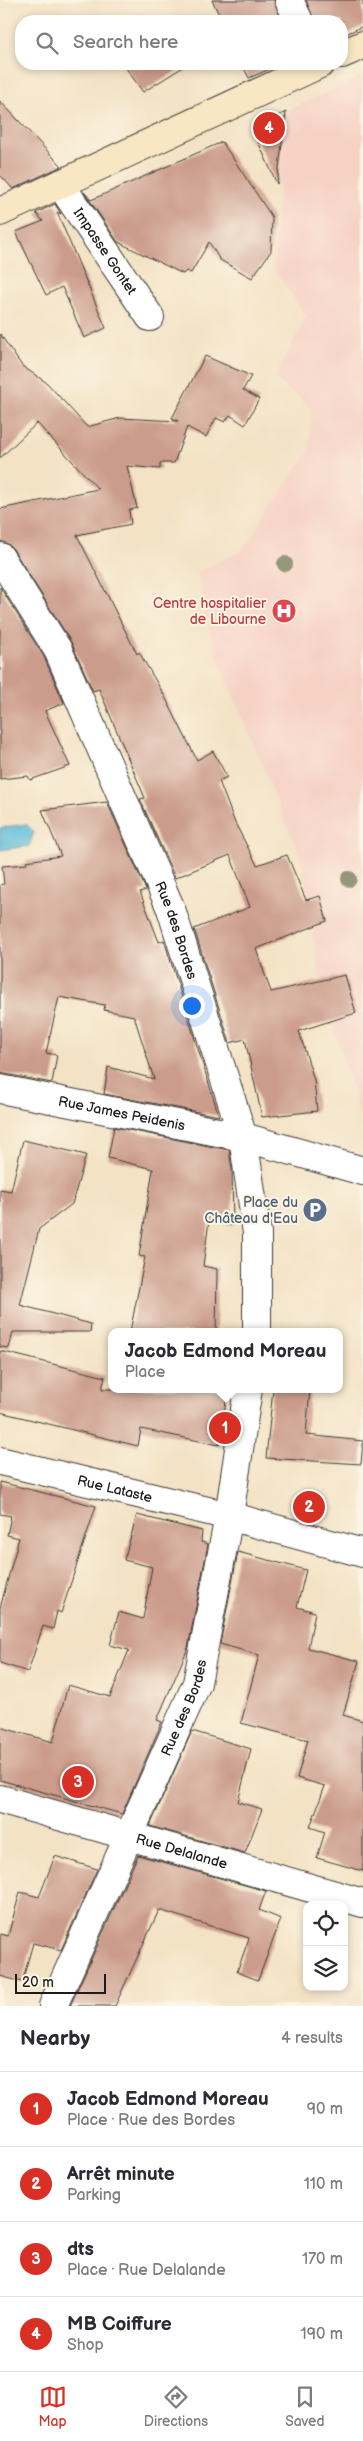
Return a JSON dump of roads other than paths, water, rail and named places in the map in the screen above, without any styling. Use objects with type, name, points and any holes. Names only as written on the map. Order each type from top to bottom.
[{"type":"main road","points":[[348,51],[363,45]]},
{"type":"main road","points":[[0,212],[306,70]]},
{"type":"street","points":[[289,0],[296,15]]},
{"type":"street","name":"Impasse Gontet","points":[[60,184],[150,317]]},
{"type":"street","name":"Rue des Bordes","points":[[0,557],[58,650],[171,909],[243,1137],[257,1233],[257,1328]]},
{"type":"street","name":"Rue James Peidenis","points":[[0,1089],[243,1137]]},
{"type":"street","points":[[243,1137],[363,1171]]},
{"type":"street","name":"Rue des Bordes","points":[[53,2006],[197,1683],[228,1516],[247,1393]]},
{"type":"street","name":"Rue Lataste","points":[[0,1461],[228,1516],[363,1553]]},
{"type":"street","name":"Rue Delalande","points":[[0,1799],[363,1903]]},
{"type":"water","points":[[26,824],[34,832],[29,846],[0,850],[0,828]]},
{"type":"place","name":"MB Coiffure","points":[[269,128]]},
{"type":"place","name":"Centre hospitalier de Libourne","points":[[284,611]]},
{"type":"place","name":"Place du Château d'Eau","points":[[315,1210]]},
{"type":"place","name":"Jacob Edmond Moreau","points":[[225,1428]]},
{"type":"place","name":"Arrêt minute","points":[[309,1507]]},
{"type":"place","name":"dts","points":[[78,1782]]}]
